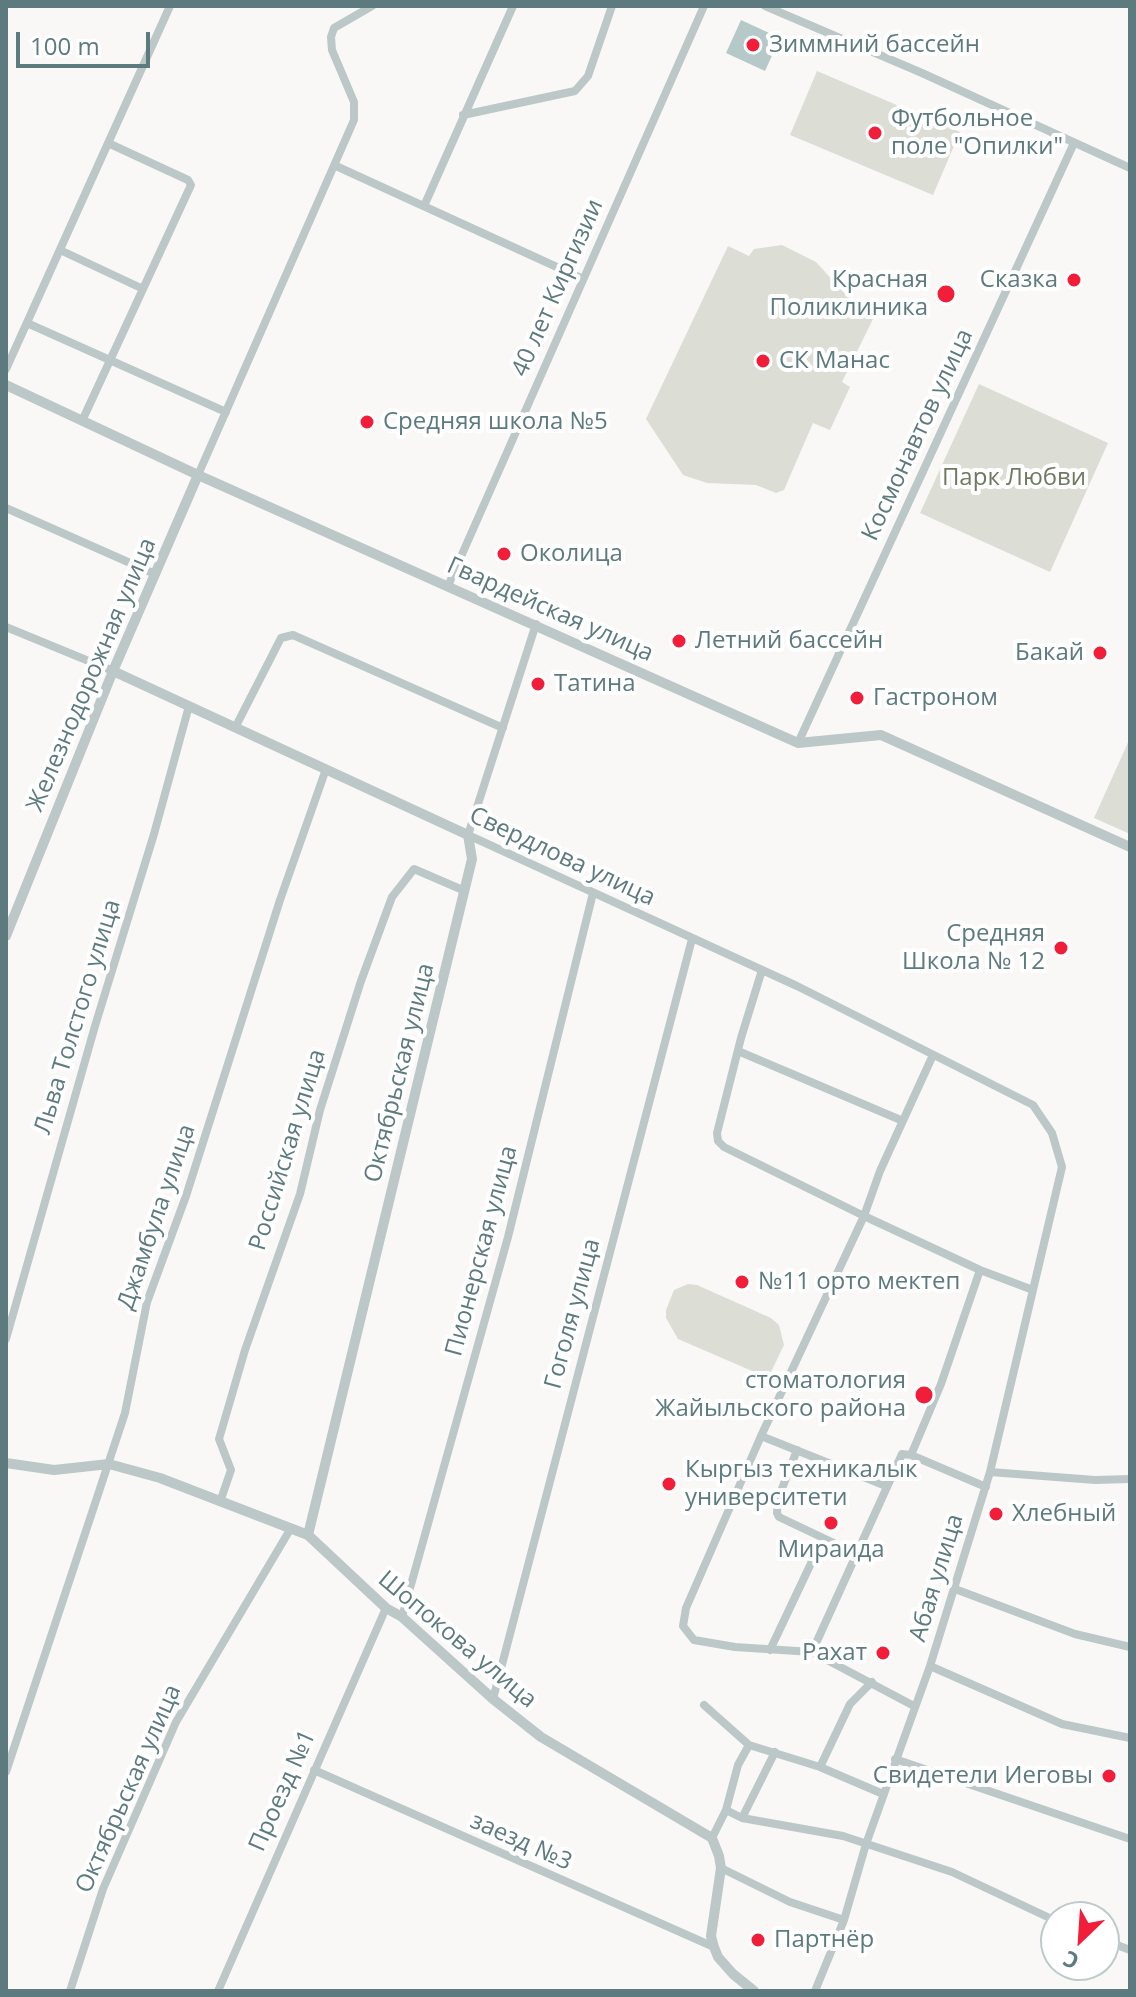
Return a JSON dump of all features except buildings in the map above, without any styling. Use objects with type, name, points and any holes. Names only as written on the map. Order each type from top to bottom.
[{"type":"street","points":[[6,369],[170,6]]},
{"type":"street","points":[[198,475],[354,120],[354,102],[332,50],[334,28],[372,6]]},
{"type":"street","points":[[424,206],[513,6]]},
{"type":"street","points":[[463,115],[575,91],[588,76],[612,6]]},
{"type":"street","name":"40 лет Киргизии","points":[[448,586],[704,6]]},
{"type":"street","points":[[765,6],[922,73],[1130,168]]},
{"type":"street","points":[[82,421],[141,288],[190,188],[190,183],[108,143]]},
{"type":"street","name":"Космонавтов улица","points":[[798,743],[1074,143]]},
{"type":"street","points":[[336,166],[583,279]]},
{"type":"street","points":[[60,250],[141,288]]},
{"type":"street","points":[[27,323],[226,412]]},
{"type":"street","name":"Гвардейская улица","points":[[6,385],[198,475],[798,743],[881,735],[1130,847]]},
{"type":"street","name":"Железнодорожная улица","points":[[6,936],[113,671],[198,475]]},
{"type":"street","points":[[6,508],[155,574]]},
{"type":"street","name":"Октябрьская улица","points":[[308,1535],[465,891],[472,859],[468,835],[536,624]]},
{"type":"street","name":"Свердлова улица","points":[[6,627],[236,726],[762,970],[1033,1105],[1052,1133],[1062,1167]]},
{"type":"street","points":[[236,726],[281,638],[293,635],[503,728]]},
{"type":"street","name":"Льва Толстого улица","points":[[6,1339],[189,706]]},
{"type":"street","name":"Джамбула улица","points":[[6,1772],[125,1413],[147,1302],[186,1196],[280,900],[326,769]]},
{"type":"street","name":"Российская улица","points":[[220,1502],[231,1470],[219,1439],[269,1278],[300,1194],[320,1110],[392,897],[414,869],[465,891]]},
{"type":"street","name":"Пионерская улица","points":[[402,1617],[508,1237],[593,893]]},
{"type":"street","name":"Гоголя улица","points":[[493,1699],[692,939]]},
{"type":"street","points":[[762,970],[717,1133],[720,1144],[864,1216],[980,1270],[1033,1290]]},
{"type":"street","points":[[738,1051],[903,1121]]},
{"type":"street","points":[[914,1706],[812,1652],[694,1640],[683,1626],[691,1596],[761,1436],[864,1216],[880,1171],[933,1055]]},
{"type":"street","name":"Абая улица","points":[[815,1991],[844,1920],[866,1844],[930,1666],[986,1487],[1062,1167]]},
{"type":"street","points":[[911,1455],[941,1384],[980,1270]]},
{"type":"street","points":[[761,1436],[886,1486]]},
{"type":"street","points":[[797,1450],[778,1499],[779,1517],[857,1554]]},
{"type":"street","points":[[812,1652],[901,1455],[911,1455],[986,1487]]},
{"type":"street","name":"Шопокова улица","points":[[6,1463],[54,1470],[109,1464],[160,1478],[308,1535],[386,1608],[402,1617],[493,1699],[541,1737],[712,1838]]},
{"type":"street","points":[[990,1472],[1095,1480],[1130,1479]]},
{"type":"street","name":"Октябрьская улица","points":[[70,1991],[103,1889],[176,1722],[291,1528]]},
{"type":"street","points":[[770,1650],[823,1538]]},
{"type":"street","points":[[955,1589],[1075,1634],[1130,1647]]},
{"type":"street","name":"Проезд №1","points":[[218,1991],[386,1608]]},
{"type":"street","points":[[930,1666],[1062,1724],[1130,1738]]},
{"type":"street","points":[[820,1767],[850,1704],[872,1682]]},
{"type":"street","points":[[704,1705],[749,1745],[820,1767],[883,1794]]},
{"type":"street","points":[[749,1745],[735,1774],[726,1810],[712,1838],[721,1868],[711,1936],[718,1957],[754,1991]]},
{"type":"street","points":[[742,1818],[775,1752]]},
{"type":"street","points":[[895,1759],[1130,1839]]},
{"type":"street","name":"заезд №3","points":[[314,1770],[714,1947]]},
{"type":"street","points":[[726,1810],[742,1818],[843,1836],[952,1872],[1040,1913]]},
{"type":"street","points":[[721,1868],[790,1902],[844,1920]]},
{"type":"green space","name":"Футбольное поле \"Опилки\"","points":[[817,71],[960,132],[933,195],[790,135]]},
{"type":"green space","name":"СК Манас","points":[[782,245],[816,262],[857,307],[875,315],[842,382],[850,387],[830,430],[813,423],[784,490],[776,493],[756,485],[707,483],[683,475],[646,419],[728,246],[749,256],[754,249]]},
{"type":"green space","name":"Парк Любви","points":[[979,384],[1108,443],[1050,572],[920,513]]},
{"type":"green space","points":[[1130,738],[1130,834],[1094,818]]},
{"type":"green space","points":[[688,1284],[697,1285],[771,1318],[779,1325],[784,1345],[771,1372],[759,1374],[678,1339],[666,1318],[666,1310],[674,1290]]},
{"type":"shaded area","name":"Зиммний бассейн","points":[[741,20],[780,38],[765,71],[726,53]]},
{"type":"place","name":"Зиммний бассейн","points":[[753,45]]},
{"type":"place","name":"Футбольное поле \"Опилки\"","points":[[875,133]]},
{"type":"place","name":"Сказка","points":[[1074,280]]},
{"type":"place","name":"Красная Поликлиника","points":[[946,294]]},
{"type":"place","name":"СК Манас","points":[[763,361]]},
{"type":"place","name":"Средняя школа №5","points":[[367,422]]},
{"type":"place","name":"Околица","points":[[504,554]]},
{"type":"place","name":"Летний бассейн","points":[[679,641]]},
{"type":"place","name":"Бакай","points":[[1100,653]]},
{"type":"place","name":"Татина","points":[[538,684]]},
{"type":"place","name":"Гастроном","points":[[857,698]]},
{"type":"place","name":"Средняя Школа № 12","points":[[1061,948]]},
{"type":"place","name":"№11 орто мектеп","points":[[742,1282]]},
{"type":"place","name":"стоматология Жайыльского района","points":[[924,1395]]},
{"type":"place","name":"Кыргыз техникалык университети","points":[[669,1484]]},
{"type":"place","name":"Хлебный","points":[[996,1514]]},
{"type":"place","name":"Мираида","points":[[831,1523]]},
{"type":"place","name":"Рахат","points":[[883,1653]]},
{"type":"place","name":"Свидетели Иеговы","points":[[1109,1776]]},
{"type":"place","name":"Партнёр","points":[[758,1940]]}]
